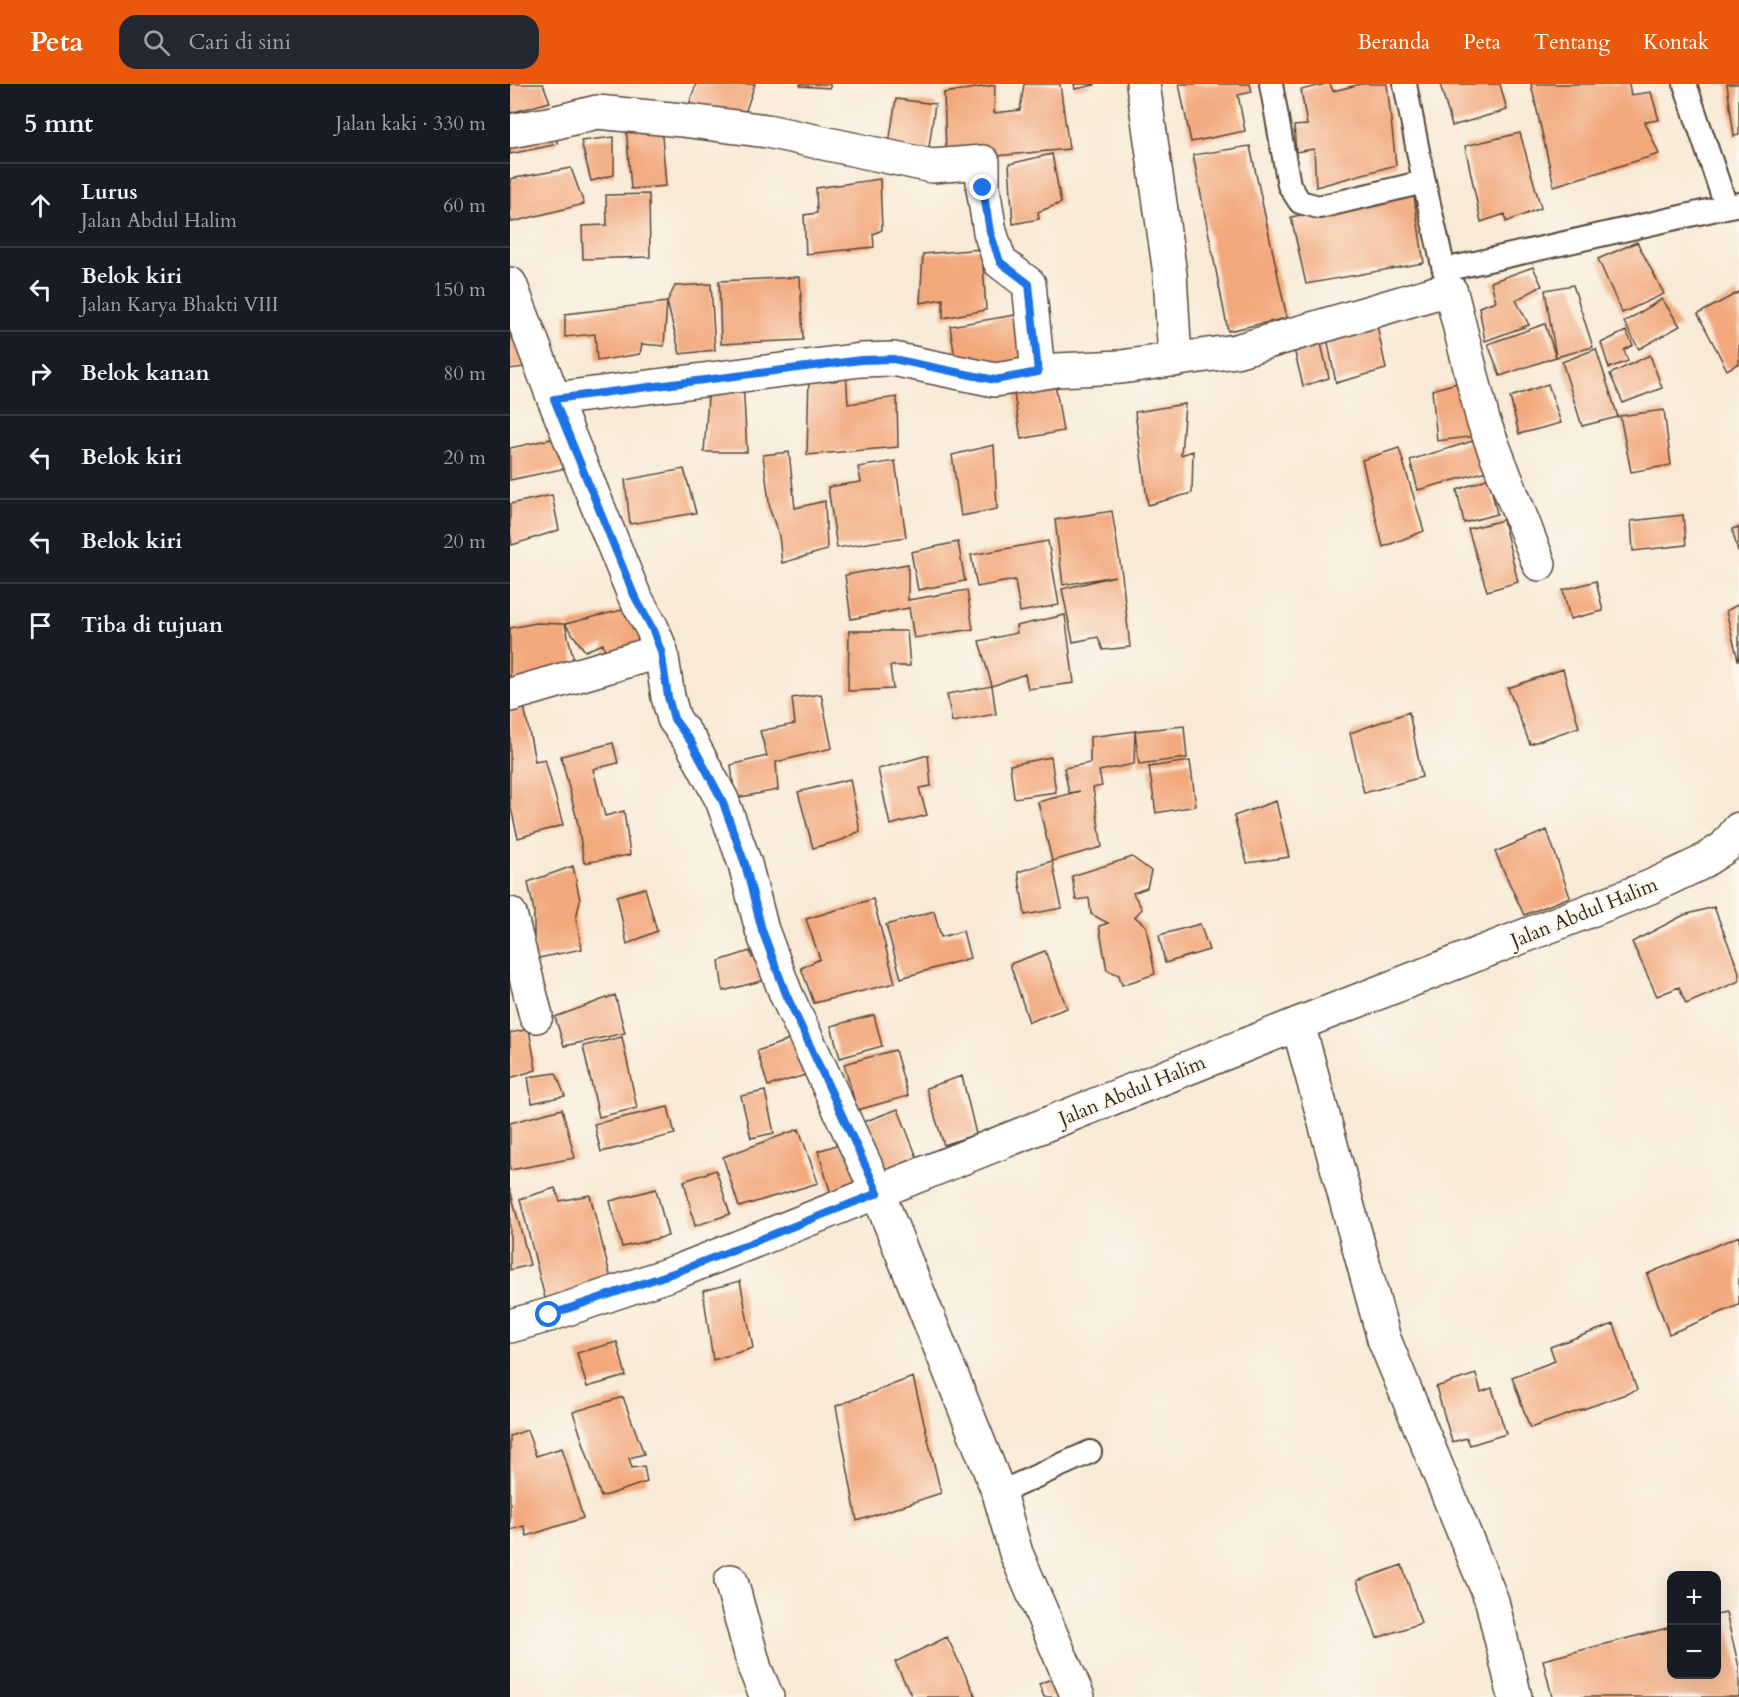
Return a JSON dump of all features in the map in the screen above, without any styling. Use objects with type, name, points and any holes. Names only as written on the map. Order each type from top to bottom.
[{"type":"street","points":[[1143,84],[1170,274],[1175,360]]},
{"type":"street","points":[[510,131],[553,123],[596,98],[682,120],[767,131],[932,166],[984,162],[983,188],[990,232],[1000,262],[1029,284],[1038,372]]},
{"type":"street","points":[[510,284],[634,595],[652,628],[661,651],[674,719],[691,742],[722,800],[745,864],[762,930],[786,994],[878,1193],[999,1493],[1016,1553],[1078,1697]]},
{"type":"street","points":[[554,399],[861,360],[893,359],[995,380],[1057,370],[1121,367],[1236,351],[1434,293],[1451,292],[1483,420],[1539,564]]},
{"type":"street","points":[[510,695],[661,651]]},
{"type":"street","name":"Jalan Abdul Halim","points":[[510,1326],[679,1271],[1298,1024],[1650,887],[1700,864],[1725,847],[1739,829]]},
{"type":"street","points":[[510,914],[536,1016]]},
{"type":"street","points":[[1298,1024],[1384,1339],[1492,1601],[1515,1697]]},
{"type":"street","points":[[731,1581],[754,1669],[767,1697]]},
{"type":"lane","points":[[1271,84],[1289,185],[1300,202],[1319,207],[1424,182]]},
{"type":"lane","points":[[1405,84],[1444,270],[1733,205],[1685,84]]},
{"type":"lane","points":[[999,1493],[1090,1452]]},
{"type":"building","points":[[510,84],[543,84],[550,102],[510,113]]},
{"type":"building","points":[[696,84],[755,84],[742,122],[687,111]]},
{"type":"building","points":[[800,84],[830,84],[830,88],[800,86]]},
{"type":"building","points":[[1024,84],[1060,84],[1069,149],[975,158],[946,152],[944,93],[995,85],[994,113],[1020,110]]},
{"type":"building","points":[[1074,84],[1095,84],[1095,85],[1075,89]]},
{"type":"building","points":[[1179,84],[1250,84],[1252,92],[1238,95],[1245,131],[1191,142]]},
{"type":"building","points":[[1330,84],[1333,91],[1361,84],[1387,84],[1396,165],[1316,187],[1314,149],[1296,152],[1294,126],[1307,125],[1301,90]]},
{"type":"building","points":[[1440,84],[1500,84],[1507,110],[1452,126]]},
{"type":"building","points":[[1531,84],[1629,84],[1631,95],[1651,92],[1659,120],[1645,122],[1659,154],[1554,186]]},
{"type":"building","points":[[1727,84],[1739,84],[1739,135],[1734,136]]},
{"type":"building","points":[[896,99],[935,104],[928,155],[888,150]]},
{"type":"building","points":[[661,123],[666,186],[631,189],[626,126]]},
{"type":"building","points":[[553,132],[558,144],[510,154],[510,141]]},
{"type":"building","points":[[1520,133],[1541,208],[1506,222],[1505,214],[1481,222],[1465,146]]},
{"type":"building","points":[[614,137],[614,175],[591,181],[581,141]]},
{"type":"building","points":[[1250,146],[1287,318],[1228,331],[1193,155]]},
{"type":"building","points":[[1052,154],[1061,203],[1038,212],[1039,219],[1013,224],[1009,164]]},
{"type":"building","points":[[571,168],[584,204],[512,222],[510,179]]},
{"type":"building","points":[[880,179],[882,230],[873,234],[874,247],[806,254],[804,215],[817,213],[816,188]]},
{"type":"building","points":[[1413,191],[1424,263],[1306,284],[1291,217]]},
{"type":"building","points":[[649,194],[650,257],[583,259],[582,226],[607,225],[606,195]]},
{"type":"building","points":[[1637,242],[1664,294],[1622,313],[1598,259]]},
{"type":"building","points":[[982,249],[986,310],[943,318],[943,299],[920,303],[923,254]]},
{"type":"building","points":[[1533,267],[1542,286],[1516,300],[1529,325],[1485,341],[1479,307],[1496,301],[1491,282]]},
{"type":"building","points":[[800,277],[803,340],[721,344],[719,281]]},
{"type":"building","points":[[711,284],[715,350],[680,354],[667,302],[675,286]]},
{"type":"building","points":[[1573,285],[1593,347],[1556,357],[1545,290]]},
{"type":"building","points":[[1739,292],[1739,363],[1727,370],[1698,314]]},
{"type":"building","points":[[1662,299],[1680,326],[1639,349],[1624,322]]},
{"type":"building","points":[[667,302],[664,346],[642,344],[640,354],[597,361],[595,334],[565,337],[565,314]]},
{"type":"building","points":[[1026,313],[1034,361],[974,371],[971,356],[955,358],[950,326]]},
{"type":"building","points":[[510,314],[531,366],[510,369]]},
{"type":"building","points":[[1376,320],[1386,369],[1336,383],[1326,333]]},
{"type":"building","points":[[1545,324],[1556,357],[1500,376],[1488,344]]},
{"type":"building","points":[[1626,331],[1633,345],[1624,350],[1628,361],[1609,368],[1601,343]]},
{"type":"building","points":[[1320,339],[1329,378],[1303,386],[1294,349]]},
{"type":"building","points":[[1596,349],[1618,417],[1582,426],[1562,362]]},
{"type":"building","points":[[1650,355],[1662,388],[1623,403],[1610,374]]},
{"type":"building","points":[[846,372],[848,404],[897,397],[898,447],[807,455],[809,374]]},
{"type":"building","points":[[1054,377],[1063,431],[1021,439],[1013,387]]},
{"type":"building","points":[[1467,380],[1477,436],[1437,441],[1432,390]]},
{"type":"building","points":[[743,381],[747,452],[704,452],[709,384]]},
{"type":"building","points":[[1548,384],[1561,423],[1519,434],[1510,397]]},
{"type":"building","points":[[1185,404],[1181,455],[1193,451],[1192,493],[1148,505],[1135,412]]},
{"type":"building","points":[[1664,410],[1671,465],[1631,472],[1620,416]]},
{"type":"building","points":[[565,436],[571,467],[510,480],[510,448]]},
{"type":"building","points":[[1483,438],[1491,470],[1418,490],[1410,460]]},
{"type":"building","points":[[994,445],[997,509],[961,516],[952,455]]},
{"type":"building","points":[[1399,448],[1424,531],[1383,547],[1362,460]]},
{"type":"building","points":[[789,452],[795,508],[825,501],[827,550],[782,563],[779,536],[770,510],[763,455]]},
{"type":"building","points":[[895,461],[906,537],[837,548],[828,487],[861,482],[858,467]]},
{"type":"building","points":[[684,469],[696,513],[630,524],[625,480]]},
{"type":"building","points":[[1489,478],[1497,514],[1464,523],[1457,490]]},
{"type":"building","points":[[552,495],[559,530],[512,545],[510,504]]},
{"type":"building","points":[[1112,511],[1130,647],[1103,650],[1098,637],[1073,642],[1062,589],[1115,576],[1063,585],[1055,520]]},
{"type":"building","points":[[1683,515],[1686,545],[1633,551],[1631,521]]},
{"type":"building","points":[[1503,520],[1518,582],[1487,591],[1468,529]]},
{"type":"building","points":[[1739,527],[1739,551],[1738,551],[1732,529]]},
{"type":"building","points":[[1048,541],[1059,605],[1020,612],[1015,580],[977,587],[971,555]]},
{"type":"building","points":[[958,542],[965,581],[918,590],[911,552]]},
{"type":"building","points":[[908,564],[908,600],[967,590],[973,629],[914,638],[909,608],[851,619],[845,575]]},
{"type":"building","points":[[1596,581],[1603,611],[1570,619],[1563,590]]},
{"type":"building","points":[[1739,604],[1739,660],[1738,660],[1726,611]]},
{"type":"building","points":[[630,608],[655,642],[607,659],[603,644],[585,651],[565,624]]},
{"type":"building","points":[[1065,615],[1074,683],[1028,689],[1025,674],[992,686],[979,641],[1017,633],[1016,626]]},
{"type":"building","points":[[536,623],[565,624],[576,669],[510,686],[510,628]]},
{"type":"building","points":[[849,631],[907,631],[910,666],[890,666],[893,689],[848,691]]},
{"type":"building","points":[[1563,669],[1579,727],[1530,744],[1508,688]]},
{"type":"building","points":[[992,686],[996,714],[952,722],[947,694]]},
{"type":"building","points":[[821,694],[832,748],[776,762],[778,790],[735,798],[731,765],[767,756],[760,731],[795,724],[792,698]]},
{"type":"building","points":[[524,706],[535,761],[545,759],[563,825],[518,838],[510,804],[510,710]]},
{"type":"building","points":[[1409,712],[1422,777],[1364,793],[1350,733]]},
{"type":"building","points":[[1184,726],[1187,758],[1139,764],[1135,731]]},
{"type":"building","points":[[1135,731],[1134,764],[1099,771],[1102,786],[1093,788],[1102,847],[1052,861],[1038,802],[1080,791],[1069,793],[1064,768],[1090,763],[1090,737]]},
{"type":"building","points":[[613,743],[618,763],[593,769],[605,816],[624,811],[630,855],[584,863],[578,824],[561,756]]},
{"type":"building","points":[[928,755],[931,786],[919,788],[927,815],[890,825],[878,769]]},
{"type":"building","points":[[1051,757],[1056,792],[1014,798],[1010,765]]},
{"type":"building","points":[[1190,761],[1196,806],[1156,813],[1149,767]]},
{"type":"building","points":[[850,779],[860,831],[842,840],[813,848],[798,792]]},
{"type":"building","points":[[1276,801],[1289,857],[1247,863],[1234,816]]},
{"type":"building","points":[[1547,830],[1570,897],[1524,915],[1495,852]]},
{"type":"building","points":[[1132,857],[1151,871],[1147,888],[1133,893],[1142,909],[1135,917],[1146,926],[1155,974],[1122,985],[1119,975],[1107,970],[1099,926],[1108,923],[1091,914],[1089,898],[1076,900],[1072,876]]},
{"type":"building","points":[[1052,861],[1062,908],[1025,915],[1018,872]]},
{"type":"building","points":[[573,866],[580,900],[576,919],[582,949],[534,959],[534,911],[528,882]]},
{"type":"building","points":[[645,888],[657,931],[627,944],[617,896]]},
{"type":"building","points":[[873,899],[895,983],[814,1003],[801,968],[820,959],[806,919]]},
{"type":"building","points":[[1714,907],[1739,972],[1739,981],[1686,1004],[1679,987],[1657,996],[1632,942],[1684,915]]},
{"type":"building","points":[[934,911],[941,937],[963,931],[970,958],[901,978],[886,925]]},
{"type":"building","points":[[1200,924],[1209,950],[1165,963],[1159,935]]},
{"type":"building","points":[[750,951],[752,958],[762,953],[765,980],[723,991],[719,961]]},
{"type":"building","points":[[1045,951],[1067,1008],[1029,1022],[1010,964]]},
{"type":"building","points":[[615,995],[625,1033],[564,1046],[555,1017]]},
{"type":"building","points":[[874,1015],[882,1046],[840,1058],[831,1026]]},
{"type":"building","points":[[529,1029],[536,1070],[510,1078],[510,1033]]},
{"type":"building","points":[[622,1037],[637,1108],[599,1117],[583,1046]]},
{"type":"building","points":[[795,1038],[809,1074],[768,1086],[757,1051]]},
{"type":"building","points":[[895,1050],[908,1096],[857,1110],[844,1064]]},
{"type":"building","points":[[556,1073],[565,1096],[532,1103],[528,1077]]},
{"type":"building","points":[[962,1076],[976,1134],[944,1145],[926,1088]]},
{"type":"building","points":[[765,1091],[774,1133],[751,1138],[741,1096]]},
{"type":"building","points":[[668,1107],[675,1134],[601,1152],[594,1124]]},
{"type":"building","points":[[562,1109],[575,1158],[510,1170],[510,1123]]},
{"type":"building","points":[[898,1109],[920,1165],[879,1181],[858,1124]]},
{"type":"building","points":[[799,1129],[818,1183],[739,1207],[723,1157]]},
{"type":"building","points":[[849,1141],[867,1183],[831,1194],[818,1151]]},
{"type":"building","points":[[716,1170],[730,1214],[695,1226],[684,1181]]},
{"type":"building","points":[[555,1188],[560,1201],[590,1195],[611,1279],[581,1286],[546,1302],[520,1199]]},
{"type":"building","points":[[510,1189],[530,1265],[510,1270]]},
{"type":"building","points":[[656,1189],[668,1236],[622,1247],[610,1201]]},
{"type":"building","points":[[1739,1236],[1739,1305],[1669,1334],[1647,1274]]},
{"type":"building","points":[[740,1281],[753,1348],[713,1360],[703,1291]]},
{"type":"building","points":[[1614,1324],[1637,1390],[1530,1428],[1512,1377],[1555,1361],[1550,1347]]},
{"type":"building","points":[[617,1342],[626,1376],[587,1387],[577,1353]]},
{"type":"building","points":[[1476,1374],[1481,1392],[1492,1388],[1506,1434],[1470,1445],[1467,1438],[1452,1442],[1436,1387]]},
{"type":"building","points":[[913,1377],[941,1493],[857,1521],[836,1406]]},
{"type":"building","points":[[623,1397],[644,1454],[629,1458],[632,1468],[644,1466],[647,1482],[601,1497],[573,1412]]},
{"type":"building","points":[[527,1430],[536,1456],[562,1448],[583,1518],[527,1536],[524,1526],[510,1530],[510,1436]]},
{"type":"building","points":[[1402,1565],[1421,1623],[1377,1638],[1357,1581]]},
{"type":"building","points":[[1726,1613],[1739,1667],[1739,1697],[1552,1697],[1543,1660],[1667,1628],[1667,1679],[1721,1679],[1721,1614]]},
{"type":"building","points":[[947,1637],[976,1697],[912,1697],[895,1662]]},
{"type":"building","points":[[1061,1675],[1071,1697],[1044,1697],[1039,1684]]},
{"type":"route","points":[[549,1315],[679,1271],[878,1193],[786,994],[762,930],[745,864],[722,800],[691,742],[674,719],[661,651],[652,628],[634,595],[554,399],[861,360],[893,359],[995,380],[1038,372],[1029,284],[1000,262],[990,232],[983,188]]}]
